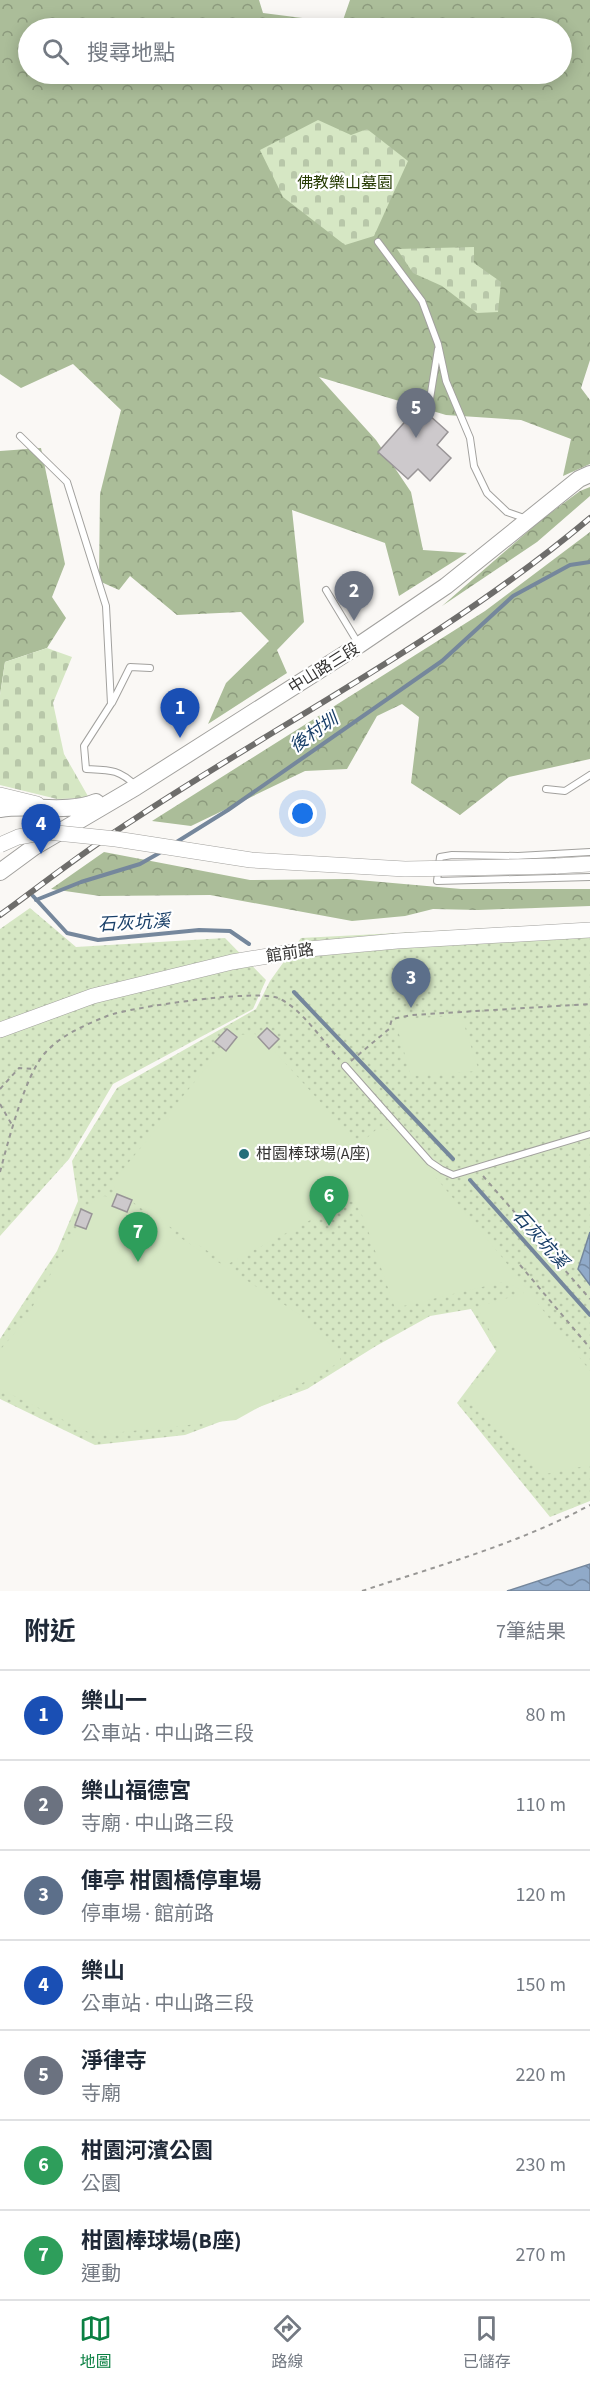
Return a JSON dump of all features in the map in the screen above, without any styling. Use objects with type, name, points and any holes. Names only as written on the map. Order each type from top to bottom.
[{"type":"main road","name":"中山路三段","points":[[0,872],[34,847],[136,787],[359,645],[446,586],[579,479],[590,474]]},
{"type":"main road","name":"中山路三段","points":[[0,809],[84,807],[136,787]]},
{"type":"street","points":[[0,795],[52,807]]},
{"type":"street","points":[[0,845],[18,837],[47,832],[116,839],[251,860],[405,869],[590,864]]},
{"type":"street","name":"館前路","points":[[0,1030],[93,996],[232,962],[309,949],[397,941],[590,930]]},
{"type":"lane","points":[[378,242],[422,301],[438,344],[446,381],[470,438],[474,466],[487,493],[507,512],[530,520]]},
{"type":"lane","points":[[429,405],[438,344]]},
{"type":"lane","points":[[20,436],[67,482],[106,606],[111,704]]},
{"type":"lane","points":[[326,590],[359,645]]},
{"type":"lane","points":[[136,787],[124,774],[86,769],[84,746],[111,704],[130,667],[150,668]]},
{"type":"lane","points":[[546,789],[565,791],[590,775]]},
{"type":"lane","points":[[590,852],[440,857],[437,881],[590,877]]},
{"type":"lane","points":[[345,1066],[430,1162],[453,1175],[590,1134]]},
{"type":"path","points":[[0,1172],[13,1126],[35,1069],[44,1054],[74,1030],[109,1015],[183,1002],[262,994],[279,998],[299,1014],[345,1066],[389,1029],[392,1019],[412,1015],[590,1004]]},
{"type":"path","points":[[0,1089],[19,1068],[35,1069]]},
{"type":"path","points":[[0,1104],[13,1126]]},
{"type":"path","points":[[475,1167],[590,1299]]},
{"type":"path","points":[[520,1265],[590,1348]]},
{"type":"path","points":[[362,1591],[481,1553],[552,1526],[590,1505]]},
{"type":"green space","points":[[0,0],[259,0],[263,13],[302,18],[18,18],[18,84],[572,84],[572,18],[344,18],[350,0],[590,0],[590,360],[581,388],[590,400],[590,464],[563,476],[571,439],[521,420],[446,415],[319,377],[376,440],[411,492],[423,550],[467,553],[399,596],[385,543],[292,510],[304,622],[277,650],[287,673],[208,724],[226,683],[269,641],[241,612],[177,615],[130,576],[119,590],[99,581],[100,494],[121,410],[73,364],[21,388],[0,374]]},
{"type":"green space","name":"佛教樂山墓園","points":[[318,120],[351,135],[367,129],[408,161],[374,236],[345,245],[283,197],[260,150]]},
{"type":"green space","points":[[474,247],[474,263],[501,282],[498,312],[477,313],[442,286],[413,273],[397,249]]},
{"type":"green space","points":[[41,448],[65,564],[52,597],[66,618],[47,648],[5,662],[0,695],[0,451]]},
{"type":"green space","points":[[590,487],[590,496],[537,542],[442,606],[541,520],[580,491]]},
{"type":"green space","points":[[590,532],[590,759],[509,777],[460,815],[411,783],[419,717],[402,704],[377,716],[347,769],[305,771],[191,826],[152,821],[485,611]]},
{"type":"green space","points":[[47,648],[72,657],[53,703],[64,754],[89,798],[57,799],[0,785],[0,695],[5,662]]},
{"type":"green space","points":[[104,852],[250,880],[347,879],[461,889],[590,889],[590,906],[478,910],[433,909],[405,916],[352,921],[210,895],[100,896],[51,889]]},
{"type":"green space","points":[[30,908],[76,947],[225,938],[266,980],[253,1009],[113,1084],[69,1159],[0,1236],[0,929]]},
{"type":"green space","points":[[590,923],[590,1501],[550,1517],[457,1403],[496,1351],[471,1309],[430,1316],[307,1389],[185,1435],[95,1445],[0,1399],[0,1339],[57,1251],[78,1201],[72,1161],[117,1088],[256,1009],[270,981],[301,938]]},
{"type":"green space","points":[[461,1015],[479,1071],[411,1076],[395,1020]]},
{"type":"green space","points":[[259,1034],[359,1145],[378,1128],[398,1132],[501,1256],[590,1371],[590,1465],[541,1475],[467,1394],[500,1350],[477,1307],[524,1293],[507,1281],[395,1308],[364,1219],[349,1191],[335,1207],[228,1264],[139,1207],[111,1184],[233,1035]]},
{"type":"green space","points":[[105,1196],[134,1208],[302,1316],[340,1355],[340,1362],[236,1420],[94,1435],[0,1389],[0,1350],[24,1322],[88,1207],[96,1198]]},
{"type":"water","points":[[590,1232],[590,1285],[578,1269]]},
{"type":"water","points":[[590,1564],[590,1591],[507,1591]]},
{"type":"building","points":[[419,406],[448,432],[437,445],[451,458],[430,481],[418,469],[408,479],[378,452]]},
{"type":"building","points":[[267,1028],[279,1039],[269,1049],[258,1037]]},
{"type":"building","points":[[227,1029],[237,1037],[226,1051],[215,1042]]},
{"type":"building","points":[[117,1194],[132,1200],[127,1212],[112,1206]]},
{"type":"building","points":[[81,1209],[92,1214],[86,1229],[75,1225]]},
{"type":"waterway","name":"後村圳","points":[[175,843],[228,810],[442,661],[513,596],[570,565],[590,562]]},
{"type":"waterway","name":"後村圳","points":[[36,900],[81,882],[140,864],[161,852]]},
{"type":"waterway","name":"石灰坑溪","points":[[33,896],[67,933],[98,940],[199,930],[230,931],[249,944]]},
{"type":"waterway","name":"石灰坑溪","points":[[294,992],[453,1159]]},
{"type":"waterway","name":"石灰坑溪","points":[[470,1180],[590,1315]]},
{"type":"railway","points":[[0,915],[116,831],[366,676],[481,601],[590,518]]},
{"type":"place","name":"淨律寺","points":[[416,438]]},
{"type":"place","name":"樂山福德宮","points":[[354,621]]},
{"type":"place","name":"樂山一","points":[[180,738]]},
{"type":"place","name":"樂山","points":[[41,854]]},
{"type":"place","name":"俥亭 柑園橋停車場","points":[[411,1008]]},
{"type":"place","name":"柑園棒球場(A座)","points":[[244,1154]]},
{"type":"place","name":"柑園河濱公園","points":[[329,1226]]},
{"type":"place","name":"柑園棒球場(B座)","points":[[138,1262]]}]
